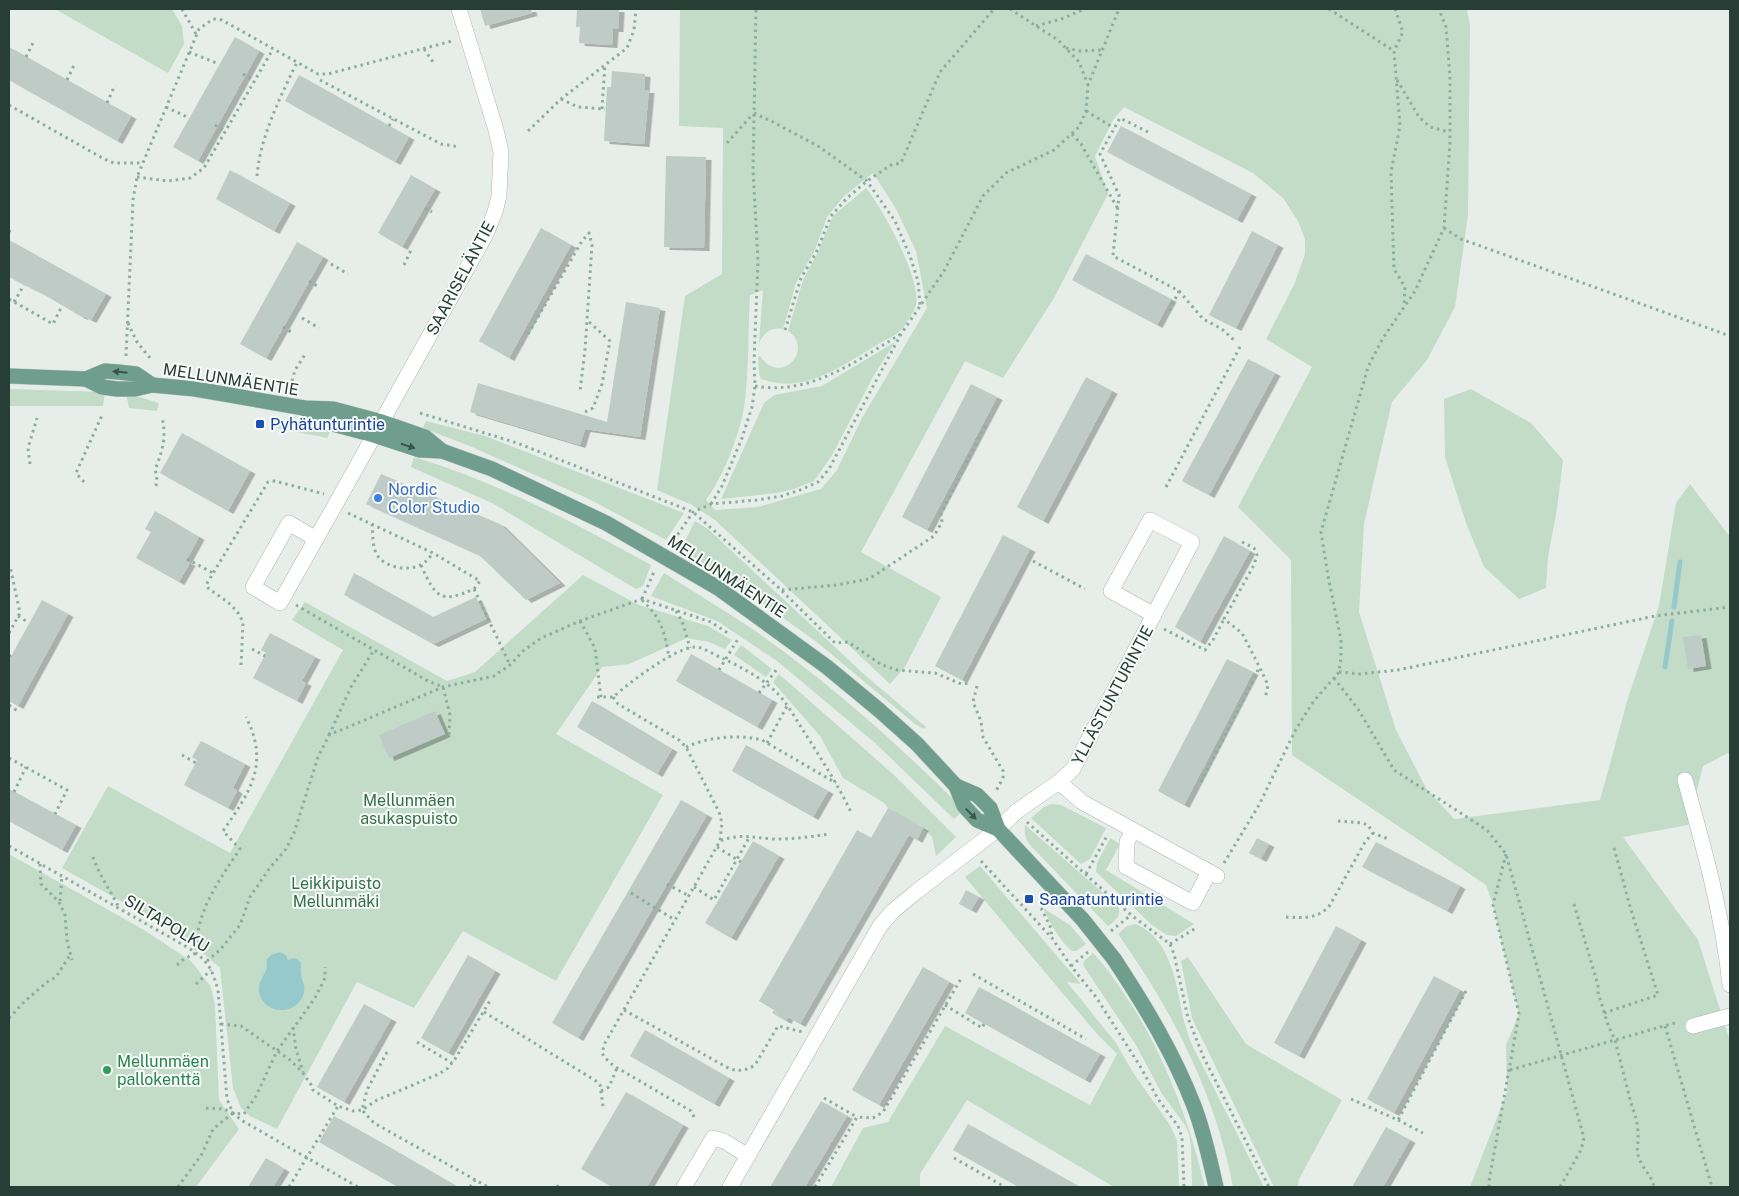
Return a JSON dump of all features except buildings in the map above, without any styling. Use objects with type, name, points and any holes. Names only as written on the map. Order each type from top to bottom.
[{"type":"main road","name":"MELLUNMÄENTIE","points":[[9,376],[86,379],[104,371],[136,374],[152,385],[195,389],[304,408],[329,423],[378,428],[425,437],[442,451],[492,469],[598,519],[718,588],[827,667],[918,744],[956,786],[978,795],[990,808],[998,829],[1083,920],[1114,959],[1143,1004],[1180,1073],[1194,1107],[1216,1187]]},
{"type":"street","name":"SAARISELÄNTIE","points":[[378,428],[486,234],[499,196],[501,152],[459,9]]},
{"type":"street","points":[[316,539],[289,524],[253,587],[280,603],[316,539],[339,498],[378,428]]},
{"type":"street","name":"YLLÄSTUNTURINTIE","points":[[998,829],[1017,811],[1073,769],[1192,542],[1150,520],[1111,591],[1152,618]]},
{"type":"street","points":[[1686,780],[1723,931],[1730,986]]},
{"type":"street","points":[[1058,782],[1082,802],[1134,830],[1213,874],[1193,903],[1126,867],[1127,842],[1134,830]]},
{"type":"street","points":[[730,1187],[880,926],[901,904],[998,829]]},
{"type":"street","points":[[1697,1025],[1730,1016]]},
{"type":"street","points":[[684,1187],[713,1138],[748,1156]]},
{"type":"path","points":[[182,9],[196,34]]},
{"type":"path","points":[[528,131],[561,99],[626,48],[631,40],[636,9]]},
{"type":"path","points":[[711,504],[722,486],[742,438],[752,406],[755,386],[758,261],[753,170],[756,9]]},
{"type":"path","points":[[785,330],[801,278],[816,253],[831,216],[847,198],[867,181],[891,165],[901,163],[940,72],[994,9]]},
{"type":"path","points":[[1010,9],[1058,40],[1079,62],[1088,85]]},
{"type":"path","points":[[1036,26],[1061,19],[1085,9]]},
{"type":"path","points":[[674,540],[693,512],[711,504],[782,496],[818,482],[829,469],[901,334],[944,271],[983,196],[1006,173],[1054,150],[1079,127],[1086,111],[1088,85],[1119,9]]},
{"type":"path","points":[[1329,9],[1394,51]]},
{"type":"path","points":[[1395,9],[1403,32],[1394,51],[1400,126],[1391,172],[1394,269],[1405,287],[1404,306]]},
{"type":"path","points":[[1213,874],[1259,805],[1296,730],[1314,702],[1339,672],[1340,640],[1321,532],[1368,367],[1383,338],[1415,291],[1444,228],[1449,132],[1448,46],[1446,27],[1439,9]]},
{"type":"path","points":[[126,356],[133,200],[137,177],[188,52],[196,34],[205,23],[218,19],[318,74],[328,74],[455,40]]},
{"type":"path","points":[[26,57],[34,41]]},
{"type":"path","points":[[1065,48],[1080,51],[1102,50]]},
{"type":"path","points":[[137,177],[168,181],[190,178],[204,168],[273,49]]},
{"type":"path","points":[[424,49],[433,62]]},
{"type":"path","points":[[188,52],[220,64]]},
{"type":"path","points":[[257,176],[258,164],[273,116],[297,62]]},
{"type":"path","points":[[67,80],[76,63]]},
{"type":"path","points":[[561,99],[578,106],[603,109],[605,64]]},
{"type":"path","points":[[243,74],[254,81]]},
{"type":"path","points":[[317,86],[322,74]]},
{"type":"path","points":[[1396,79],[1419,117],[1430,127],[1449,132]]},
{"type":"path","points":[[320,80],[441,144],[460,147]]},
{"type":"path","points":[[107,103],[115,85]]},
{"type":"path","points":[[9,105],[104,159],[114,163],[142,163]]},
{"type":"path","points":[[166,107],[189,118]]},
{"type":"path","points":[[1086,111],[1114,128]]},
{"type":"path","points":[[726,142],[754,114]]},
{"type":"path","points":[[754,114],[774,122],[818,146],[867,181],[895,221],[910,256],[918,281],[920,305]]},
{"type":"path","points":[[1148,132],[1120,118],[1100,154],[1119,195],[1113,256],[1179,291],[1203,319],[1222,329],[1236,342]]},
{"type":"path","points":[[389,126],[393,119]]},
{"type":"path","points":[[215,125],[225,131]]},
{"type":"path","points":[[1072,134],[1081,144],[1118,209]]},
{"type":"path","points":[[425,208],[432,212]]},
{"type":"path","points":[[1444,228],[1461,239],[1730,336]]},
{"type":"path","points":[[528,334],[582,241],[590,233],[592,245],[580,392]]},
{"type":"path","points":[[404,265],[412,248]]},
{"type":"path","points":[[331,264],[348,274]]},
{"type":"path","points":[[309,281],[319,286]]},
{"type":"path","points":[[14,302],[24,285]]},
{"type":"path","points":[[1169,312],[1179,291]]},
{"type":"path","points":[[9,299],[52,324],[62,306]]},
{"type":"path","points":[[302,318],[320,328]]},
{"type":"path","points":[[585,412],[592,408],[602,384],[610,341],[587,320]]},
{"type":"path","points":[[128,322],[137,342],[150,358]]},
{"type":"path","points":[[284,327],[293,333]]},
{"type":"path","points":[[755,386],[768,388],[802,386],[826,378],[901,334]]},
{"type":"path","points":[[1166,487],[1241,345]]},
{"type":"path","points":[[292,381],[306,353]]},
{"type":"path","points":[[84,482],[76,472],[103,413]]},
{"type":"path","points":[[420,413],[517,443],[693,512],[782,590],[835,644],[848,642],[882,665],[897,670],[935,673],[961,684],[970,683]]},
{"type":"path","points":[[30,464],[28,448],[38,418]]},
{"type":"path","points":[[156,486],[157,476],[155,470],[164,441],[165,428],[162,418]]},
{"type":"path","points":[[782,590],[836,585],[869,579],[934,536],[942,522],[941,514],[987,422]]},
{"type":"path","points":[[241,665],[241,617],[226,601],[206,585],[213,573],[268,482],[275,481],[339,498]]},
{"type":"path","points":[[347,513],[433,553],[480,581],[474,589],[457,596],[441,596],[429,584],[421,565]]},
{"type":"path","points":[[372,524],[373,544],[376,554],[389,565],[411,568],[421,565],[433,553]]},
{"type":"path","points":[[1152,618],[1205,650],[1213,640],[1257,556],[1254,548],[1242,542]]},
{"type":"path","points":[[187,558],[213,573]]},
{"type":"path","points":[[1033,561],[1084,589]]},
{"type":"path","points":[[9,633],[20,613],[10,566]]},
{"type":"path","points":[[642,600],[654,572]]},
{"type":"path","points":[[474,589],[510,664]]},
{"type":"path","points":[[642,600],[653,611],[662,626],[668,658]]},
{"type":"path","points":[[329,735],[443,687],[494,676],[510,664],[523,650],[542,638],[642,600],[711,622],[729,634]]},
{"type":"path","points":[[280,603],[295,604],[428,681],[443,687]]},
{"type":"path","points":[[1339,672],[1360,674],[1398,670],[1655,616],[1730,607]]},
{"type":"path","points":[[676,610],[682,621],[690,648]]},
{"type":"path","points":[[18,616],[29,623]]},
{"type":"path","points":[[1224,619],[1242,633],[1268,685],[1265,698]]},
{"type":"path","points":[[580,622],[595,648],[599,698],[613,697],[631,681],[668,658],[690,648],[699,648],[766,683],[784,700],[836,783],[851,812]]},
{"type":"path","points":[[719,670],[738,639]]},
{"type":"path","points":[[252,649],[265,656]]},
{"type":"path","points":[[207,961],[220,950],[240,925],[250,897],[269,869],[286,849],[294,834],[318,757],[351,687],[374,650]]},
{"type":"path","points":[[1201,782],[1259,666]]},
{"type":"path","points":[[759,693],[777,669]]},
{"type":"path","points":[[1334,678],[1358,709],[1394,770],[1487,830],[1506,854],[1584,1138],[1581,1150],[1560,1187]]},
{"type":"path","points":[[977,686],[973,702],[982,722],[983,737],[1003,771],[1003,778],[996,791]]},
{"type":"path","points":[[443,687],[450,715],[449,736]]},
{"type":"path","points":[[613,697],[618,704],[679,740],[686,747],[719,812],[722,823],[720,841],[717,847],[605,1043],[602,1053],[605,1058],[618,1068],[691,1111],[694,1117]]},
{"type":"path","points":[[9,705],[19,712]]},
{"type":"path","points":[[767,743],[787,706]]},
{"type":"path","points":[[177,965],[196,953],[198,927],[213,889],[240,849],[224,831],[247,798],[257,761],[255,737],[246,717]]},
{"type":"path","points":[[686,747],[694,743],[717,738],[753,738],[767,743],[836,783]]},
{"type":"path","points":[[182,756],[196,763]]},
{"type":"path","points":[[9,758],[68,790],[55,814]]},
{"type":"path","points":[[14,792],[26,768]]},
{"type":"path","points":[[1338,820],[1362,823],[1368,826],[1373,833],[1388,840]]},
{"type":"path","points":[[1026,822],[1131,915],[1170,944],[1174,954],[1188,1018],[1203,1056],[1269,1187]]},
{"type":"path","points":[[1286,917],[1306,919],[1326,911],[1365,842],[1373,833]]},
{"type":"path","points":[[720,841],[730,837],[782,838],[829,834]]},
{"type":"path","points":[[1086,874],[1108,834]]},
{"type":"path","points":[[694,887],[716,902],[739,861],[750,836]]},
{"type":"path","points":[[1604,1013],[1658,995],[1631,910],[1613,844]]},
{"type":"path","name":"SILTAPOLKU","points":[[9,846],[207,961],[218,990],[228,1100],[233,1113]]},
{"type":"path","points":[[717,847],[739,861]]},
{"type":"path","points":[[1490,1187],[1489,1181],[1519,1014],[1493,905],[1506,854]]},
{"type":"path","points":[[93,857],[119,909]]},
{"type":"path","points":[[980,860],[1052,938],[1071,966],[1096,997],[1140,1066],[1158,1099],[1178,1126],[1182,1137],[1184,1187]]},
{"type":"path","points":[[40,864],[41,884],[60,902]]},
{"type":"path","points":[[62,876],[60,902],[65,915],[67,941],[72,960]]},
{"type":"path","points":[[667,884],[689,896]]},
{"type":"path","points":[[632,893],[675,920]]},
{"type":"path","points":[[1574,904],[1598,985],[1604,1013],[1615,1040],[1632,1107],[1636,1114],[1638,1154],[1654,1187]]},
{"type":"path","points":[[1040,908],[1050,926],[1052,938]]},
{"type":"path","points":[[1111,931],[1131,915]]},
{"type":"path","points":[[1170,944],[1196,928]]},
{"type":"path","points":[[1071,966],[1088,952]]},
{"type":"path","points":[[9,1018],[25,1001],[47,982],[56,977],[70,955]]},
{"type":"path","points":[[178,1187],[202,1154],[213,1128],[233,1113],[244,1114],[256,1096],[277,1051],[315,998],[325,978],[325,967]]},
{"type":"path","points":[[196,984],[211,970]]},
{"type":"path","points":[[973,974],[1086,1039]]},
{"type":"path","points":[[824,1098],[857,1117],[873,1118],[883,1112],[962,977]]},
{"type":"path","points":[[1398,1120],[1466,991]]},
{"type":"path","points":[[221,1024],[241,1026],[290,1060],[303,1073],[313,1090],[338,1106],[352,1111],[362,1110],[377,1100],[439,1074],[452,1063],[491,998]]},
{"type":"path","points":[[945,1005],[982,1028],[984,1024]]},
{"type":"path","points":[[624,1010],[730,1069],[742,1071],[755,1065],[778,1026],[803,1032]]},
{"type":"path","points":[[484,1012],[596,1081],[600,1085],[603,1106]]},
{"type":"path","points":[[1510,1070],[1686,1020],[1697,1025]]},
{"type":"path","points":[[1665,1026],[1712,1187]]},
{"type":"path","points":[[293,1027],[296,1049],[303,1073]]},
{"type":"path","points":[[417,1042],[452,1063]]},
{"type":"path","points":[[362,1110],[367,1090],[387,1052]]},
{"type":"path","points":[[600,1091],[609,1086],[618,1068]]},
{"type":"path","points":[[1351,1099],[1423,1133]]},
{"type":"path","points":[[290,1187],[338,1106]]},
{"type":"path","points":[[206,1108],[224,1108],[241,1120],[358,1187]]},
{"type":"path","points":[[362,1110],[374,1123],[488,1187]]},
{"type":"path","points":[[815,1187],[857,1117]]},
{"type":"path","points":[[954,1158],[1005,1187]]},
{"type":"path","points":[[470,1187],[475,1180]]},
{"type":"path","points":[[557,1187],[562,1183]]},
{"type":"green space","points":[[55,9],[172,9],[182,26],[184,44],[168,73]]},
{"type":"green space","points":[[680,9],[1467,9],[1470,26],[1468,215],[1455,307],[1427,360],[1392,402],[1364,524],[1359,612],[1396,730],[1426,788],[1454,819],[1600,800],[1628,698],[1659,606],[1676,503],[1690,484],[1730,537],[1730,752],[1703,766],[1688,825],[1623,837],[1698,940],[1730,1041],[1730,1187],[1470,1187],[1507,1092],[1506,1045],[1519,1014],[1493,905],[1486,885],[1292,755],[1291,560],[1238,507],[1312,367],[1266,339],[1294,285],[1305,254],[1305,239],[1298,221],[1283,198],[1253,173],[1124,107],[1113,120],[1095,156],[1108,194],[1054,298],[1003,378],[965,361],[861,552],[941,597],[905,667],[890,684],[715,520],[692,505],[657,490],[685,296],[722,274],[723,128],[679,126]],"holes":[[[873,173],[895,207],[916,251],[927,308],[862,418],[837,470],[821,489],[758,507],[715,510],[706,500],[719,478],[736,438],[745,400],[750,295],[763,290],[759,343],[768,332],[775,329],[783,329],[796,283],[814,252],[827,217],[844,196]]]},
{"type":"green space","points":[[866,188],[891,227],[913,278],[916,305],[912,315],[898,333],[828,373],[798,383],[779,383],[761,379],[758,357],[760,356],[768,365],[777,368],[792,362],[797,355],[798,347],[795,339],[788,331],[803,280],[817,254],[833,216]]},
{"type":"green space","points":[[895,342],[874,375],[831,457],[814,481],[777,493],[721,499],[764,403],[774,395],[822,386]]},
{"type":"green space","points":[[9,389],[105,392],[103,406],[9,406]]},
{"type":"green space","points":[[1471,389],[1531,423],[1563,460],[1557,509],[1548,557],[1546,588],[1519,599],[1484,567],[1466,523],[1445,457],[1444,399]]},
{"type":"green space","points":[[126,393],[159,403],[157,411],[129,408]]},
{"type":"green space","points":[[272,421],[293,421],[331,430],[327,438],[272,427]]},
{"type":"green space","points":[[426,421],[485,436],[684,513],[666,540],[589,499],[472,447],[423,428]]},
{"type":"green space","points":[[414,457],[505,491],[594,534],[651,565],[643,586],[636,589],[492,503],[411,467]]},
{"type":"green space","points":[[695,521],[708,529],[866,676],[926,727],[924,729],[915,724],[818,643],[740,587],[681,549]]},
{"type":"green space","points":[[664,573],[780,648],[835,691],[888,737],[964,810],[954,819],[875,743],[777,661],[717,621],[651,596]]},
{"type":"green space","name":"Mellunmäen asukaspuisto","points":[[583,575],[639,605],[708,626],[732,640],[725,649],[709,642],[687,638],[629,664],[602,667],[556,734],[663,795],[556,981],[463,931],[414,1008],[357,982],[277,1129],[250,1116],[241,1108],[233,1088],[220,968],[186,938],[62,868],[108,786],[230,853],[343,650],[292,620],[305,602],[447,681],[475,672]]},
{"type":"green space","points":[[741,645],[772,669],[766,677],[734,655]]},
{"type":"green space","points":[[779,674],[894,775],[956,837],[936,856],[932,837],[923,828],[888,808],[884,803],[843,778],[820,736],[773,682]]},
{"type":"green space","points":[[1051,804],[1061,805],[1106,828],[1090,859],[1081,864],[1031,818],[1044,807]]},
{"type":"green space","points":[[1025,825],[1118,906],[1119,913],[1113,922],[1108,926],[1030,845],[1025,836]]},
{"type":"green space","points":[[1110,838],[1120,844],[1106,870],[1194,924],[1176,936],[1167,935],[1152,925],[1096,872],[1097,863]]},
{"type":"green space","name":"Mellunmäen pallokenttä","points":[[9,854],[144,930],[191,961],[211,987],[215,1005],[219,1100],[239,1129],[196,1187],[9,1187]]},
{"type":"green space","points":[[980,866],[1081,984],[1067,982],[1116,1043],[1134,1074],[1170,1125],[1177,1140],[1179,1187],[1114,1187],[967,1100],[920,1174],[920,1187],[831,1187],[863,1128],[888,1122],[945,1026],[1090,1105],[1117,1054],[1097,1034],[965,877]]},
{"type":"green space","points":[[1043,908],[1070,925],[1086,944],[1076,951],[1072,951],[1059,936]]},
{"type":"green space","points":[[1136,924],[1148,931],[1164,951],[1174,977],[1191,1043],[1264,1187],[1233,1187],[1215,1119],[1189,1054],[1174,1023],[1118,934],[1127,926]]},
{"type":"green space","points":[[1093,953],[1111,974],[1136,1012],[1159,1054],[1193,1141],[1205,1187],[1192,1187],[1191,1146],[1185,1125],[1162,1094],[1136,1045],[1083,965],[1084,961]]},
{"type":"green space","points":[[1188,957],[1246,1044],[1342,1100],[1299,1179],[1298,1187],[1274,1187],[1192,1018],[1181,961]]},
{"type":"water","points":[[280,952],[286,955],[288,960],[294,958],[301,962],[301,976],[304,985],[301,1000],[296,1006],[282,1010],[267,1006],[259,992],[260,983],[267,969],[267,959],[271,955]]},
{"type":"waterway","points":[[1674,607],[1680,562]]},
{"type":"waterway","points":[[1665,667],[1672,621]]},
{"type":"place","name":"Pyhätunturintie","points":[[260,424]]},
{"type":"place","name":"Nordic Color Studio","points":[[378,498]]},
{"type":"place","name":"Saanatunturintie","points":[[1029,899]]},
{"type":"place","name":"Mellunmäen pallokenttä","points":[[107,1070]]},
{"type":"park label","name":"Leikkipuisto Mellunmäki","points":[[336,892]]}]
